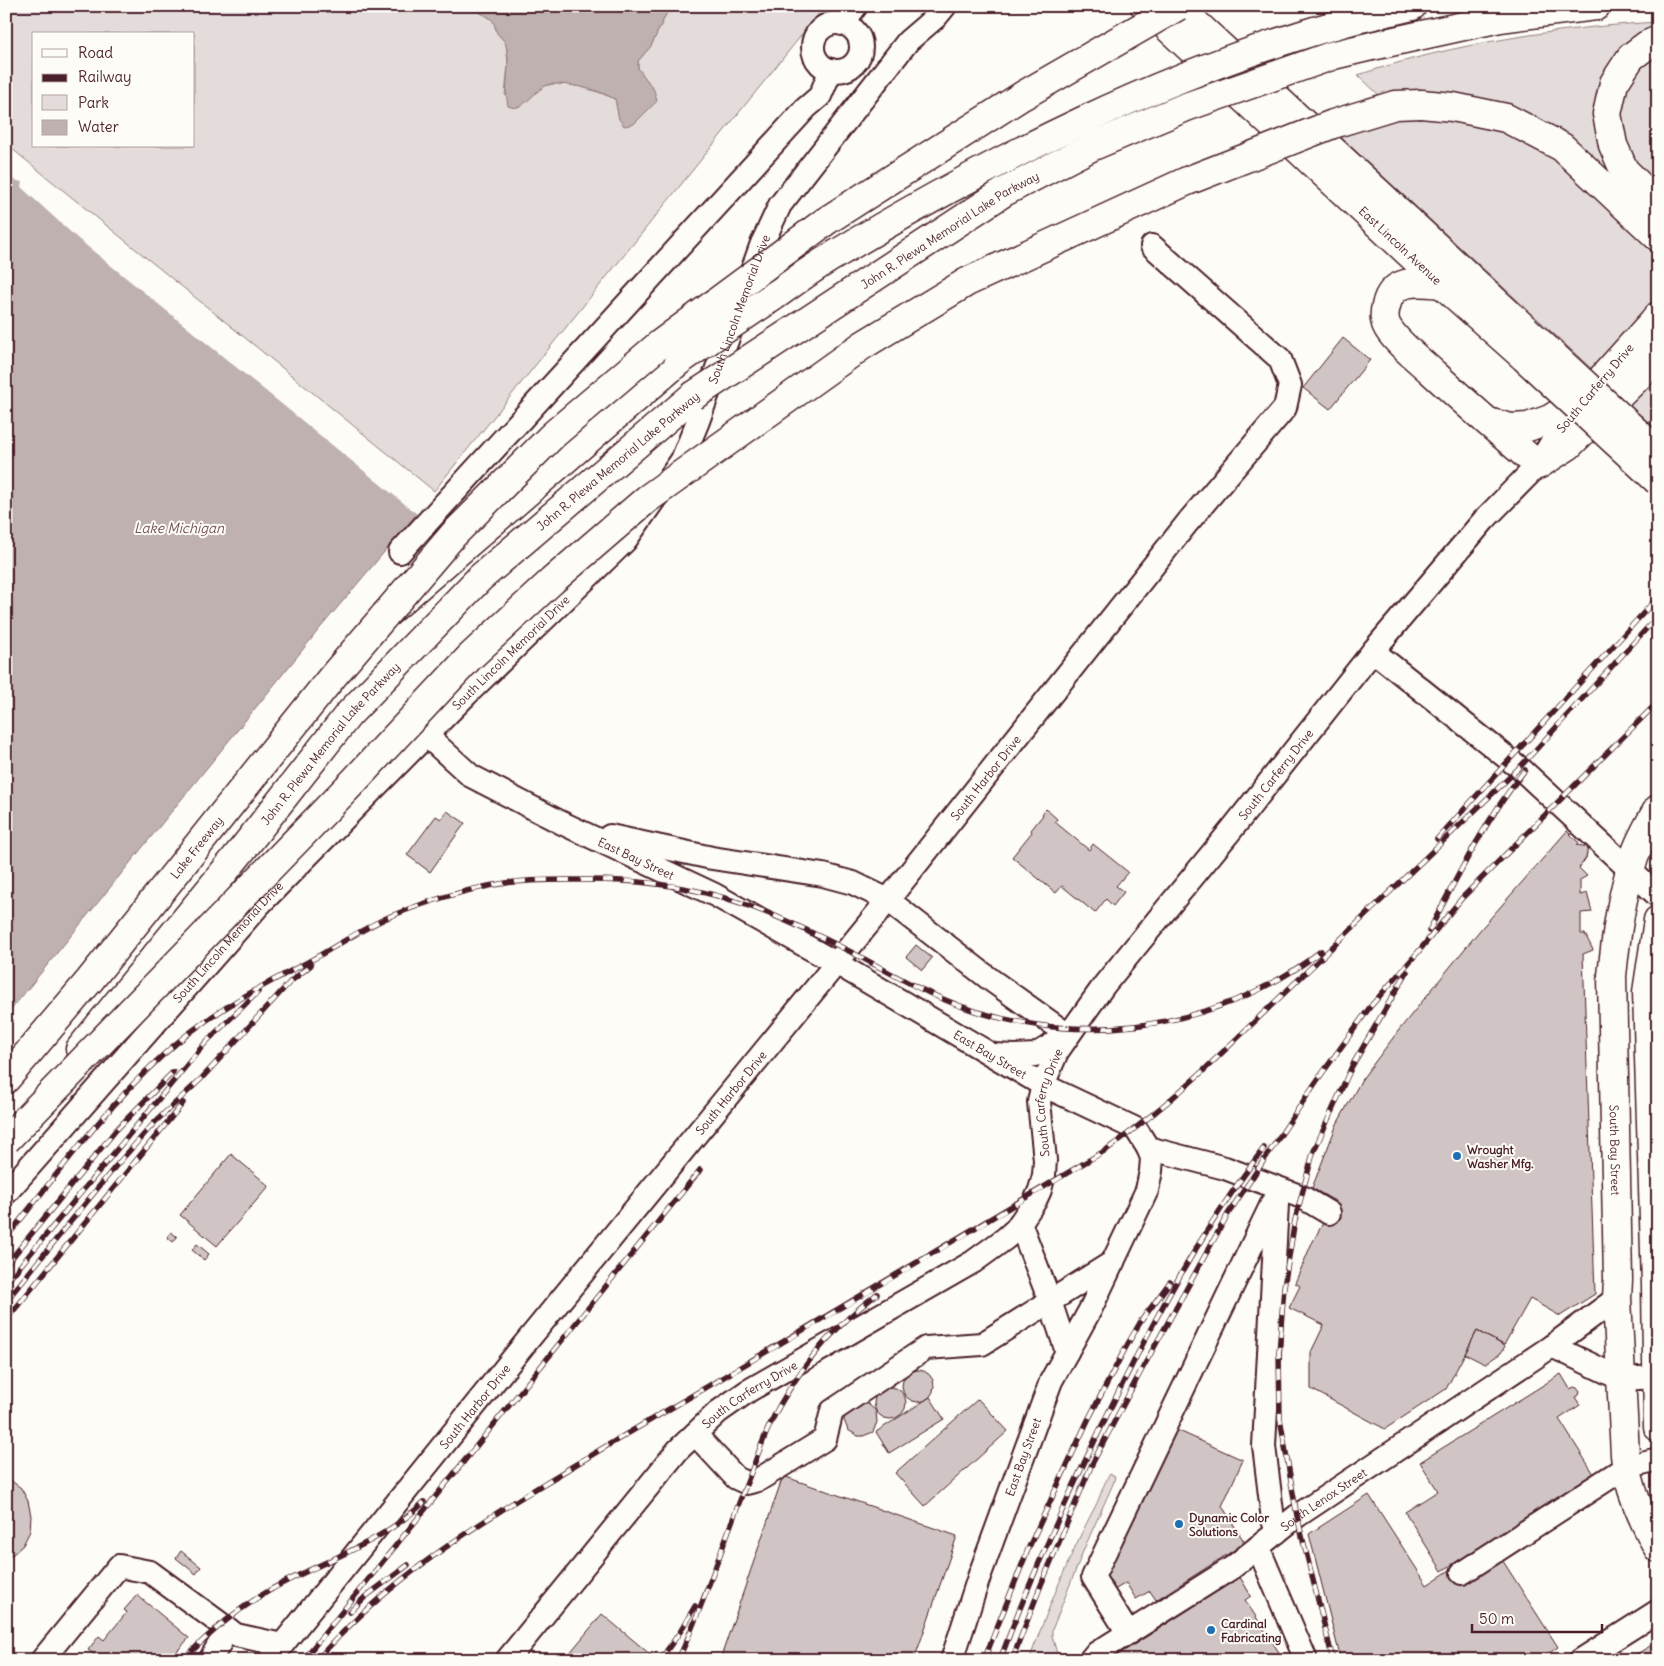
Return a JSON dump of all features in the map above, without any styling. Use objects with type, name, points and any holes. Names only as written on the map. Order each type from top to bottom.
[{"type":"main road","name":"East Lincoln Avenue","points":[[1145,6],[1442,284],[1531,349],[1658,452]]},
{"type":"main road","name":"East Lincoln Avenue","points":[[1178,6],[1531,349],[1658,481]]},
{"type":"main road","points":[[385,615],[452,534],[553,435],[660,344],[826,221],[1022,96],[1178,6]]},
{"type":"main road","points":[[385,615],[679,361],[826,260],[981,171],[1073,125],[1175,80],[1310,31],[1412,6]]},
{"type":"main road","name":"John R. Plewa Memorial Lake Parkway","points":[[6,1140],[348,715],[480,578],[693,396],[1012,188],[1093,146],[1186,106],[1334,55],[1500,18],[1596,6]]},
{"type":"main road","points":[[1658,40],[1647,45],[1631,57],[1614,83],[1607,114],[1613,145],[1624,170],[1658,204]]},
{"type":"main road","points":[[6,1140],[354,781],[470,657],[552,581],[648,499],[863,345],[967,282],[1196,177],[1333,124],[1395,105],[1421,104],[1454,107],[1506,118],[1562,147],[1658,237]]},
{"type":"main road","points":[[1442,284],[1413,281],[1396,288],[1387,300],[1384,313],[1388,328],[1409,351],[1486,422],[1538,465]]},
{"type":"main road","name":"South Carferry Drive","points":[[1586,396],[1658,316]]},
{"type":"main road","name":"South Carferry Drive","points":[[1538,465],[1568,446],[1658,357]]},
{"type":"main road","points":[[1486,422],[1511,428],[1528,428],[1550,419],[1586,396]]},
{"type":"main road","name":"Lake Freeway","points":[[6,1079],[90,980],[333,676],[385,615]]},
{"type":"main road","name":"South Bay Street","points":[[1658,809],[1634,856],[1630,870],[1617,928],[1612,976],[1618,1280],[1616,1298],[1626,1467],[1634,1498],[1658,1548]]},
{"type":"main road","points":[[1658,920],[1647,992],[1656,1261],[1658,1427]]},
{"type":"main road","points":[[1616,1298],[1656,1261]]},
{"type":"street","points":[[842,24],[856,6]]},
{"type":"street","name":"South Lincoln Memorial Drive","points":[[908,41],[923,6]]},
{"type":"street","name":"South Lincoln Memorial Drive","points":[[6,1193],[260,904],[624,541],[682,460],[698,421],[761,246],[780,205],[908,41],[936,17],[945,6]]},
{"type":"street","points":[[842,24],[855,31],[861,44],[861,51],[854,64],[840,71],[824,67],[814,54],[815,38],[820,31],[826,26],[842,24]]},
{"type":"street","points":[[854,64],[875,83]]},
{"type":"street","points":[[400,552],[786,130],[820,96],[832,70]]},
{"type":"street","name":"South Harbor Drive","points":[[276,1652],[888,900],[1188,522],[1285,408],[1290,385],[1280,359],[1152,246]]},
{"type":"street","name":"South Carferry Drive","points":[[507,1660],[678,1450],[718,1412],[748,1392],[973,1262],[1006,1238],[1020,1223],[1035,1201],[1044,1176],[1044,1147],[1039,1102],[1043,1085],[1057,1052],[1068,1035],[1105,984],[1232,829],[1373,650],[1484,520],[1538,465],[1557,433],[1586,396]]},
{"type":"street","points":[[1373,650],[1521,770],[1658,896]]},
{"type":"street","name":"East Bay Street","points":[[427,736],[471,776],[572,828],[715,895],[836,963],[1043,1085],[1136,1129],[1148,1148],[1152,1158],[1152,1171],[1147,1190],[1090,1310],[1052,1381],[1039,1412],[952,1660]]},
{"type":"street","points":[[572,828],[712,858],[823,875],[853,882],[888,900],[991,980],[1068,1035],[1035,1055],[992,1055]]},
{"type":"street","points":[[1148,1148],[1225,1168],[1302,1197],[1329,1213]]},
{"type":"street","points":[[1277,1532],[1273,1520],[1264,1446],[1275,1229],[1279,1189]]},
{"type":"street","points":[[1128,1633],[1093,1577],[1279,1189]]},
{"type":"street","points":[[1020,1223],[1067,1352]]},
{"type":"street","points":[[695,1434],[736,1478],[747,1483],[758,1480],[825,1439],[832,1411],[926,1348],[982,1344],[1113,1262]]},
{"type":"street","name":"South Lenox Street","points":[[1093,1657],[1233,1567],[1297,1516],[1552,1346],[1616,1298]]},
{"type":"street","points":[[1552,1346],[1621,1379],[1657,1376]]},
{"type":"street","points":[[1462,1573],[1626,1467],[1658,1459]]},
{"type":"street","points":[[1258,1547],[1306,1660]]},
{"type":"street","points":[[42,1660],[119,1566],[150,1572],[236,1635],[276,1652]]},
{"type":"street","points":[[1581,1660],[1658,1610]]},
{"type":"street","points":[[210,1660],[228,1629]]},
{"type":"green space","points":[[6,6],[468,6],[473,10],[482,12],[493,20],[497,33],[506,43],[508,64],[505,95],[529,99],[540,88],[548,85],[578,86],[615,99],[619,119],[654,90],[638,68],[638,61],[651,46],[670,6],[825,6],[434,491],[6,144]]},
{"type":"green space","points":[[1658,22],[1658,31],[1624,54],[1613,169],[1604,171],[1573,142],[1381,97],[1358,75],[1432,54],[1506,39],[1582,28]]},
{"type":"green space","points":[[1658,52],[1658,193],[1642,177],[1621,139],[1621,99],[1629,80],[1641,65]]},
{"type":"green space","points":[[1394,115],[1470,121],[1511,135],[1550,155],[1575,175],[1647,243],[1658,259],[1658,292],[1650,306],[1593,370],[1334,131]]},
{"type":"green space","points":[[1658,372],[1658,431],[1626,402]]},
{"type":"green space","points":[[1110,1474],[1115,1477],[1113,1484],[1084,1549],[1052,1630],[1059,1660],[1029,1660],[1068,1562]]},
{"type":"water","points":[[468,6],[670,6],[651,46],[638,61],[638,68],[654,90],[657,101],[634,124],[624,126],[619,119],[615,99],[597,91],[579,87],[551,84],[545,86],[520,106],[508,106],[506,90],[508,53],[504,40],[497,33],[492,20]]},
{"type":"water","name":"Lake Michigan","points":[[6,165],[424,505],[321,627],[6,1016]]},
{"type":"pier","points":[[6,162],[425,503],[417,514],[77,238],[21,187],[22,182],[14,180],[10,176],[6,181]]},
{"type":"building","points":[[1343,338],[1370,360],[1330,409],[1303,388]]},
{"type":"building","points":[[1046,809],[1057,819],[1055,822],[1089,850],[1093,844],[1128,872],[1116,886],[1124,892],[1113,906],[1106,899],[1095,913],[1062,886],[1056,893],[1012,857],[1032,832],[1031,830]]},
{"type":"building","points":[[447,811],[465,823],[430,872],[407,855],[436,816],[441,819]]},
{"type":"building","name":"Wrought Washer Mfg.","points":[[1567,831],[1579,843],[1577,845],[1588,847],[1586,858],[1579,868],[1587,876],[1580,880],[1580,895],[1587,893],[1592,912],[1581,913],[1581,934],[1585,934],[1593,950],[1583,954],[1595,1294],[1560,1316],[1530,1299],[1504,1345],[1477,1331],[1446,1389],[1385,1429],[1311,1389],[1311,1352],[1324,1325],[1289,1308],[1300,1286],[1295,1283],[1311,1245],[1335,1201],[1312,1188],[1337,1124],[1362,1079],[1480,930]]},
{"type":"building","points":[[916,945],[932,958],[922,970],[906,957]]},
{"type":"building","points":[[231,1154],[269,1186],[217,1246],[180,1215]]},
{"type":"building","points":[[171,1232],[177,1237],[173,1242],[167,1237]]},
{"type":"building","points":[[197,1244],[209,1254],[204,1260],[192,1250]]},
{"type":"building","points":[[1477,1331],[1505,1346],[1501,1353],[1485,1364],[1465,1354]]},
{"type":"building","points":[[918,1370],[930,1374],[934,1386],[930,1398],[918,1402],[906,1398],[902,1386],[906,1374]]},
{"type":"building","points":[[1561,1374],[1570,1389],[1574,1387],[1580,1392],[1575,1397],[1580,1405],[1559,1419],[1594,1474],[1442,1571],[1405,1512],[1438,1491],[1420,1462]]},
{"type":"building","points":[[890,1387],[902,1391],[906,1403],[902,1415],[890,1419],[878,1415],[874,1403],[878,1391]]},
{"type":"building","points":[[930,1397],[944,1419],[889,1453],[876,1432]]},
{"type":"building","points":[[978,1399],[1008,1431],[925,1506],[895,1473]]},
{"type":"building","points":[[862,1403],[868,1404],[876,1411],[877,1422],[873,1432],[858,1436],[848,1430],[844,1420],[845,1415]]},
{"type":"building","name":"Dynamic Color Solutions","points":[[1168,1426],[1243,1460],[1222,1506],[1245,1543],[1156,1600],[1150,1591],[1136,1599],[1126,1583],[1114,1590],[1104,1573]]},
{"type":"building","points":[[783,1476],[957,1536],[914,1660],[730,1660],[721,1657]]},
{"type":"building","points":[[6,1477],[21,1488],[28,1501],[31,1516],[30,1531],[23,1545],[6,1558]]},
{"type":"building","points":[[1369,1495],[1427,1585],[1453,1568],[1501,1558],[1558,1647],[1539,1660],[1341,1660],[1309,1534]]},
{"type":"building","points":[[181,1551],[201,1567],[196,1574],[176,1558]]},
{"type":"building","name":"Cardinal Fabricating","points":[[1240,1577],[1251,1596],[1245,1600],[1284,1660],[1110,1660]]},
{"type":"building","points":[[137,1595],[189,1638],[169,1660],[89,1660],[94,1654],[88,1650],[99,1636],[104,1640],[127,1612],[124,1610]]},
{"type":"building","points":[[602,1614],[651,1655],[647,1660],[564,1660]]},
{"type":"building","points":[[1658,1641],[1658,1660],[1627,1660]]},
{"type":"railway","points":[[1437,839],[1658,597]]},
{"type":"railway","points":[[317,1660],[365,1611],[391,1588],[474,1528],[593,1454],[1106,1150],[1132,1131],[1203,1071],[1519,768],[1658,616]]},
{"type":"railway","points":[[1012,1660],[1092,1464],[1228,1214],[1316,1082],[1370,1007],[1462,898],[1658,702]]},
{"type":"railway","points":[[1429,931],[1485,828],[1525,770]]},
{"type":"railway","points":[[6,1238],[120,1098],[162,1056],[195,1028],[249,994],[380,921],[462,892],[506,883],[547,880],[652,883],[699,891],[748,906],[813,933],[938,997],[986,1014],[1035,1025],[1085,1028],[1136,1026],[1185,1017],[1233,1001],[1279,979],[1321,951]]},
{"type":"railway","points":[[6,1301],[115,1167],[155,1122],[201,1079],[290,982],[311,965]]},
{"type":"railway","points":[[1333,1660],[1297,1516],[1280,1418],[1279,1353],[1284,1287],[1295,1220],[1313,1153],[1352,1066],[1407,972]]},
{"type":"railway","points":[[6,1283],[206,1042],[258,992]]},
{"type":"railway","points":[[6,1265],[116,1130],[173,1072]]},
{"type":"railway","points":[[6,1320],[183,1103]]},
{"type":"railway","points":[[1000,1660],[1033,1576],[1058,1520],[1096,1438],[1152,1326],[1216,1217],[1264,1148]]},
{"type":"railway","points":[[303,1660],[700,1170]]},
{"type":"railway","points":[[984,1660],[1029,1547],[1088,1420],[1141,1321],[1170,1282]]},
{"type":"railway","points":[[678,1660],[698,1614],[761,1446],[779,1407],[793,1383],[825,1342],[877,1294]]},
{"type":"railway","points":[[183,1660],[203,1640],[260,1596],[371,1540],[407,1517],[424,1502]]},
{"type":"railway","points":[[350,1612],[365,1597],[408,1565]]},
{"type":"railway","points":[[660,1660],[680,1632],[695,1606]]},
{"type":"place","name":"Wrought Washer Mfg.","points":[[1457,1156]]},
{"type":"place","name":"Dynamic Color Solutions","points":[[1179,1524]]},
{"type":"place","name":"Cardinal Fabricating","points":[[1211,1630]]}]
